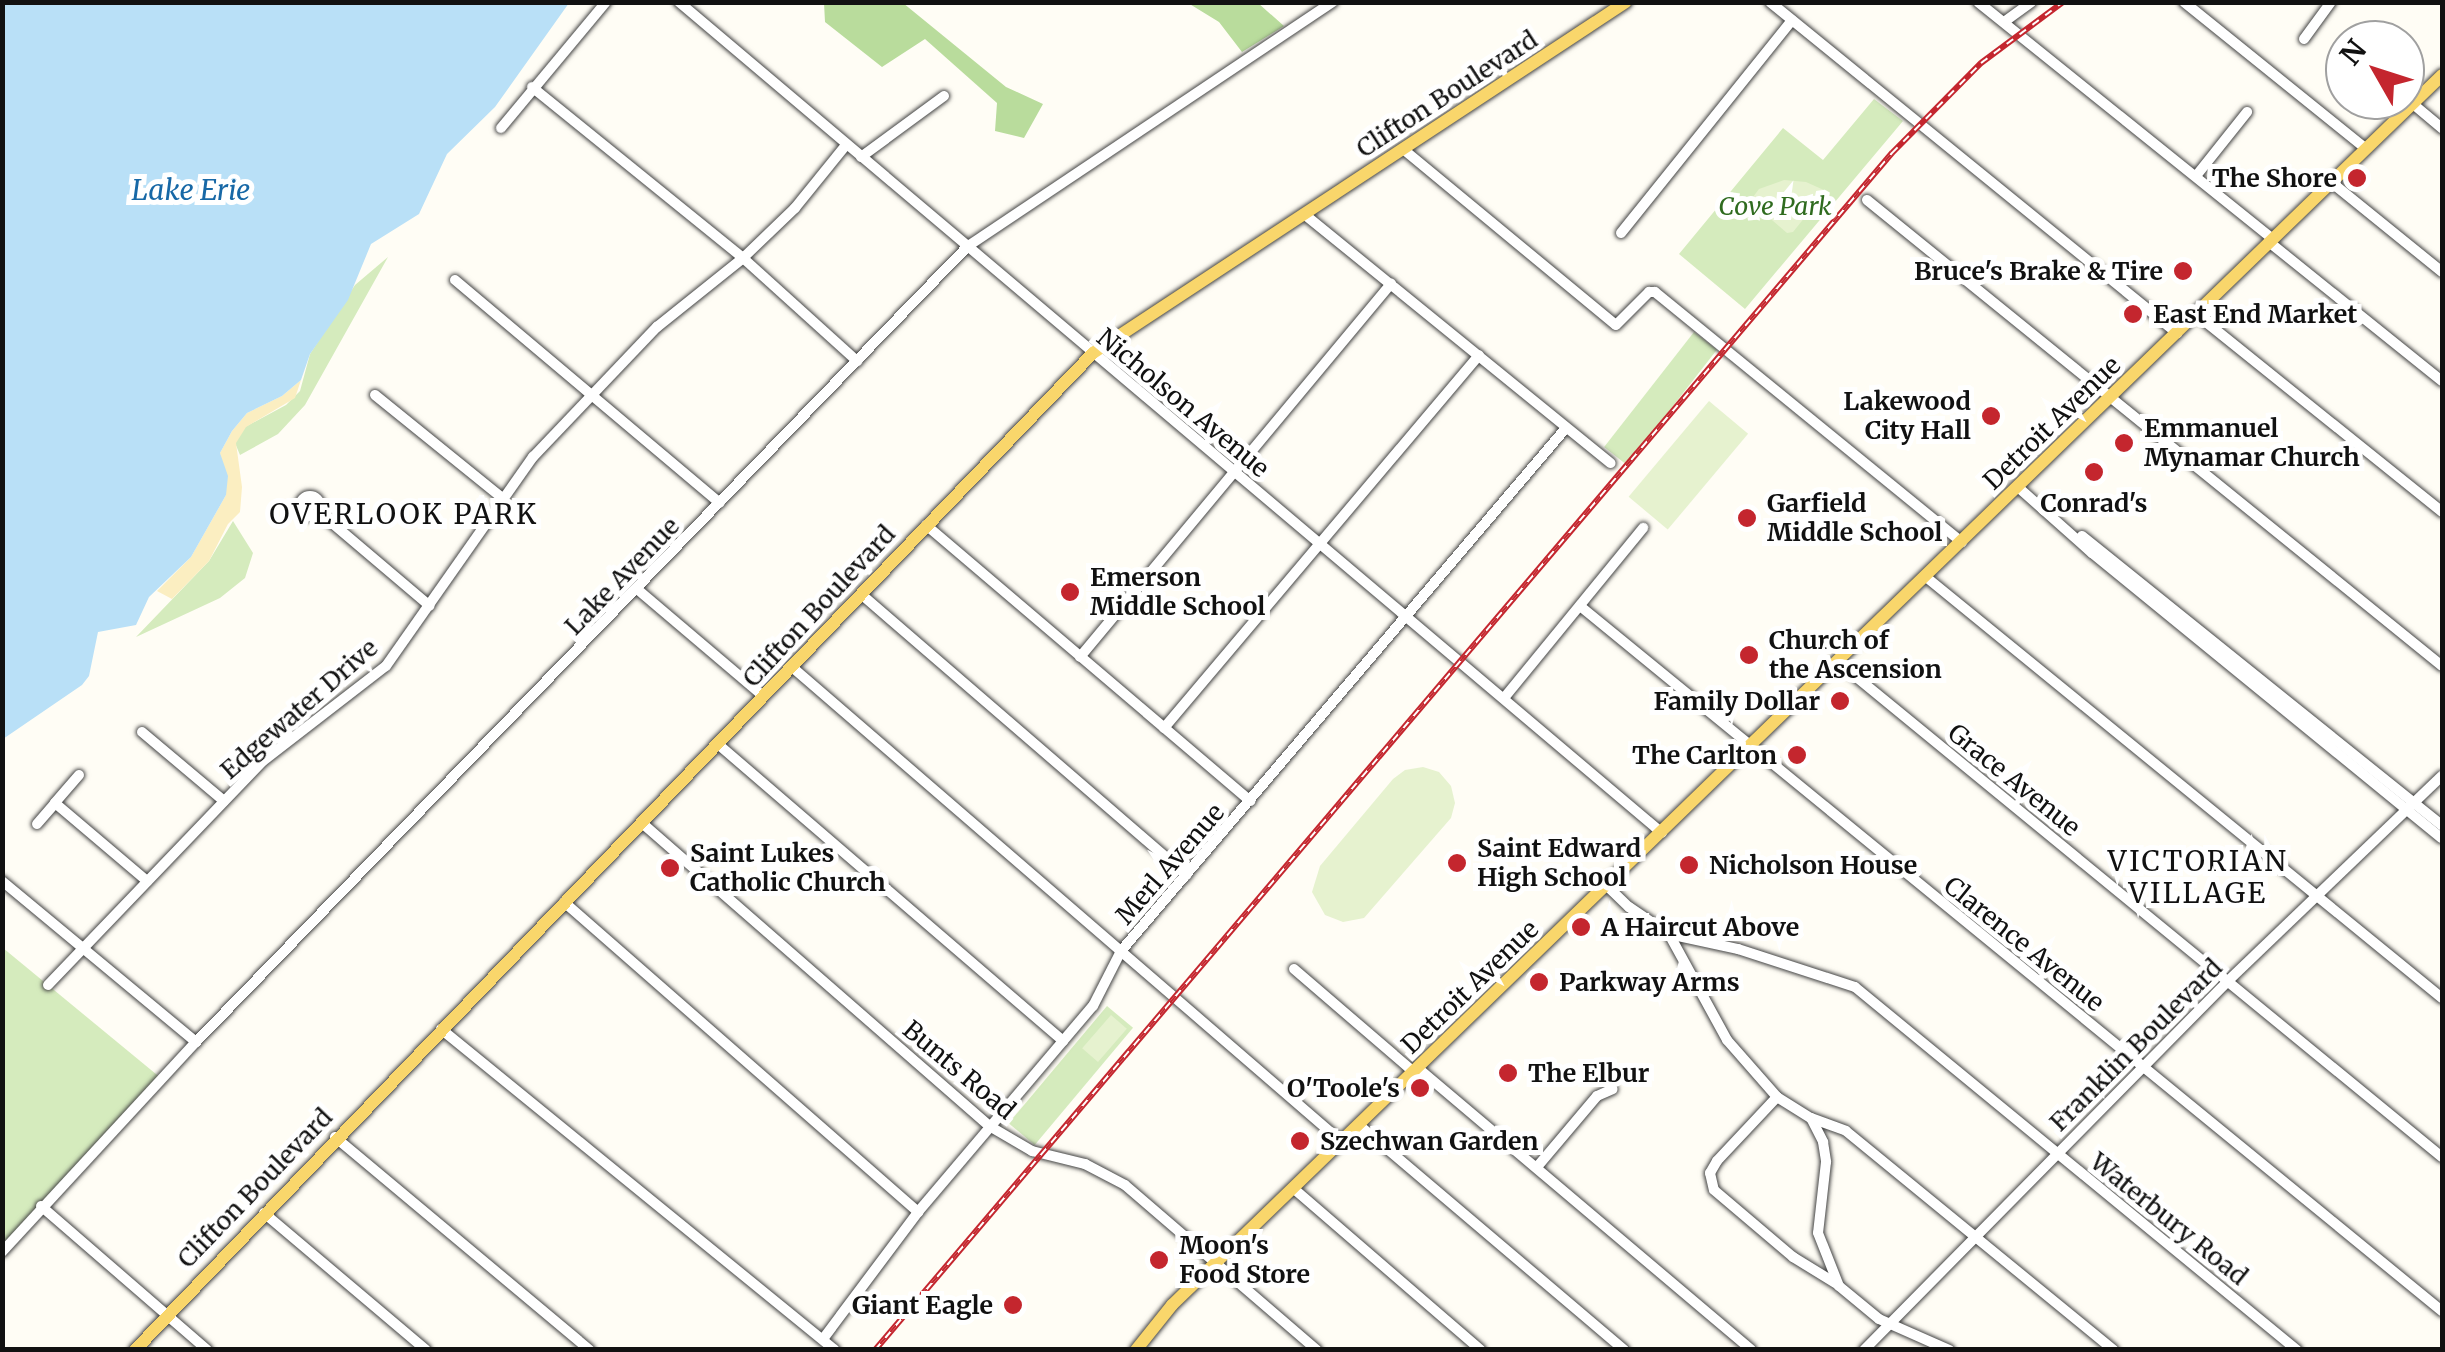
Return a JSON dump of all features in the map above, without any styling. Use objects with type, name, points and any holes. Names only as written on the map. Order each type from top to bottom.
[{"type":"main road","name":"Clifton Boulevard","points":[[135,1350],[335,1137],[719,745],[1093,353],[1626,2]]},
{"type":"main road","name":"Detroit Avenue","points":[[1136,1350],[1166,1312],[2396,120]]},
{"type":"street","points":[[500,128],[606,2]]},
{"type":"street","name":"Nicholson Avenue","points":[[679,2],[1662,833]]},
{"type":"street","name":"Lake Avenue","points":[[2,1252],[196,1042],[968,246],[1333,2]]},
{"type":"street","points":[[1770,2],[2177,333]]},
{"type":"street","points":[[1978,2],[2196,176],[2442,381]]},
{"type":"street","points":[[2004,22],[2032,2]]},
{"type":"street","points":[[2184,2],[2366,149]]},
{"type":"street","points":[[2304,39],[2332,2]]},
{"type":"street","points":[[1621,234],[1792,20]]},
{"type":"street","points":[[532,87],[743,258],[858,360]]},
{"type":"street","points":[[860,157],[944,96]]},
{"type":"street","points":[[2196,176],[2247,112]]},
{"type":"street","name":"Edgewater Drive","points":[[48,985],[264,761],[386,666],[533,457],[657,327],[743,258],[795,208],[846,145]]},
{"type":"street","points":[[1403,149],[1616,326],[1649,292],[1655,292],[1962,542]]},
{"type":"street","points":[[2332,182],[2442,272]]},
{"type":"street","points":[[1867,200],[2442,666]]},
{"type":"street","points":[[1304,214],[1610,463]]},
{"type":"street","points":[[455,280],[720,503]]},
{"type":"street","points":[[1080,657],[1391,284]]},
{"type":"street","points":[[2196,314],[2442,512]]},
{"type":"street","points":[[1164,728],[1479,355]]},
{"type":"street","points":[[374,395],[502,498]]},
{"type":"street","name":"Merl Avenue","points":[[823,1340],[918,1212],[1093,1006],[1121,951],[1566,428]]},
{"type":"street","points":[[2019,488],[2068,528],[2098,546],[2244,671],[2412,806],[2442,824]]},
{"type":"street","points":[[319,512],[430,606]]},
{"type":"street","points":[[926,525],[1250,800]]},
{"type":"street","points":[[1504,698],[1643,528]]},
{"type":"street","points":[[1926,577],[2442,998]]},
{"type":"street","points":[[638,590],[764,696]]},
{"type":"street","points":[[861,594],[1186,874]]},
{"type":"street","name":"Clarence Avenue","points":[[1580,606],[2442,1312]]},
{"type":"street","name":"Grace Avenue","points":[[1838,662],[2442,1156]]},
{"type":"street","points":[[792,668],[1342,1142]]},
{"type":"street","points":[[142,732],[224,801]]},
{"type":"street","points":[[719,745],[1062,1041]]},
{"type":"street","points":[[36,824],[78,775]]},
{"type":"street","name":"Franklin Boulevard","points":[[1864,1350],[2228,981],[2442,776]]},
{"type":"street","points":[[55,803],[147,881]]},
{"type":"street","points":[[2412,806],[2442,838]]},
{"type":"street","name":"Bunts Road","points":[[642,823],[991,1127],[1032,1150],[1086,1164],[1119,1180],[1317,1350]]},
{"type":"street","points":[[2,881],[196,1042]]},
{"type":"street","name":"Waterbury Road","points":[[1606,885],[1629,907],[1669,934],[1738,949],[1856,988],[2298,1350]]},
{"type":"street","points":[[564,902],[918,1212]]},
{"type":"street","points":[[1669,934],[1727,1040],[1776,1098],[1837,1128],[2114,1350]]},
{"type":"street","points":[[1294,968],[1537,1167],[1751,1350]]},
{"type":"street","points":[[441,1029],[835,1350]]},
{"type":"street","points":[[1537,1167],[1598,1096],[1613,1089]]},
{"type":"street","points":[[1776,1098],[1718,1161],[1710,1173],[1714,1190],[1809,1267],[1890,1324],[1948,1350]]},
{"type":"street","points":[[1811,1118],[1826,1162],[1818,1233],[1839,1286]]},
{"type":"street","points":[[1360,1125],[1624,1350]]},
{"type":"street","points":[[1822,1142],[1837,1128]]},
{"type":"street","points":[[335,1137],[590,1350]]},
{"type":"street","points":[[1294,1188],[1481,1350]]},
{"type":"street","points":[[41,1206],[206,1350]]},
{"type":"street","points":[[264,1213],[426,1350]]},
{"type":"street","points":[[1809,1267],[1826,1252]]},
{"type":"green space","points":[[824,3],[903,3],[1006,87],[1043,104],[1024,138],[995,131],[997,103],[925,39],[882,67],[825,22]]},
{"type":"green space","points":[[1188,3],[1258,3],[1284,26],[1242,52],[1219,22]]},
{"type":"green space","name":"Cove Park","points":[[1874,99],[1903,121],[1745,309],[1679,254],[1783,128],[1823,160]]},
{"type":"green space","points":[[1784,180],[1806,182],[1826,191],[1793,232],[1787,233],[1750,201],[1759,189]]},
{"type":"green space","points":[[388,257],[305,405],[278,434],[240,455],[235,443],[245,427],[286,405],[300,391],[310,354],[355,285]]},
{"type":"green space","points":[[1694,332],[1717,350],[1627,465],[1604,447]]},
{"type":"green space","points":[[1709,401],[1748,434],[1668,530],[1629,497]]},
{"type":"green space","points":[[233,521],[253,553],[245,578],[220,598],[136,637],[209,561]]},
{"type":"green space","points":[[1423,767],[1439,772],[1451,786],[1455,803],[1451,818],[1364,918],[1343,922],[1325,915],[1312,892],[1320,866],[1393,779],[1405,770]]},
{"type":"green space","points":[[3,948],[162,1079],[3,1252]]},
{"type":"green space","points":[[1107,1006],[1133,1028],[1035,1145],[1009,1123]]},
{"type":"green space","points":[[1111,1015],[1127,1029],[1098,1062],[1082,1048]]},
{"type":"sand","points":[[301,380],[295,398],[246,427],[236,443],[242,487],[240,512],[228,524],[209,561],[172,599],[157,591],[191,557],[226,495],[220,453],[232,431],[247,413],[282,396]]},
{"type":"water","name":"Lake Erie","points":[[3,2],[569,3],[495,107],[447,154],[419,214],[371,244],[348,300],[310,354],[301,380],[282,396],[247,413],[232,431],[220,453],[228,476],[226,495],[191,557],[149,597],[136,625],[98,632],[89,676],[82,685],[3,739]]},
{"type":"railway","points":[[875,1350],[1892,153],[1981,63],[2063,2]]},
{"type":"place","name":"The Shore","points":[[2357,178]]},
{"type":"place","name":"Bruce's Brake & Tire","points":[[2183,271]]},
{"type":"place","name":"East End Market","points":[[2133,314]]},
{"type":"place","name":"Lakewood City Hall","points":[[1991,416]]},
{"type":"place","name":"Emmanuel Mynamar Church","points":[[2124,443]]},
{"type":"place","name":"Conrad's","points":[[2094,472]]},
{"type":"place","name":"Garfield Middle School","points":[[1747,518]]},
{"type":"place","name":"Emerson Middle School","points":[[1070,592]]},
{"type":"place","name":"Church of the Ascension","points":[[1749,655]]},
{"type":"place","name":"Family Dollar","points":[[1840,701]]},
{"type":"place","name":"The Carlton","points":[[1797,755]]},
{"type":"place","name":"Saint Edward High School","points":[[1457,863]]},
{"type":"place","name":"Nicholson House","points":[[1689,865]]},
{"type":"place","name":"Saint Lukes Catholic Church","points":[[670,868]]},
{"type":"place","name":"A Haircut Above","points":[[1581,927]]},
{"type":"place","name":"Parkway Arms","points":[[1539,982]]},
{"type":"place","name":"The Elbur","points":[[1508,1073]]},
{"type":"place","name":"O'Toole's","points":[[1420,1088]]},
{"type":"place","name":"Szechwan Garden","points":[[1300,1141]]},
{"type":"place","name":"Moon's Food Store","points":[[1159,1260]]},
{"type":"place","name":"Giant Eagle","points":[[1013,1305]]},
{"type":"district","name":"OVERLOOK PARK","points":[[404,514]]},
{"type":"district","name":"VICTORIAN VILLAGE","points":[[2198,877]]}]
